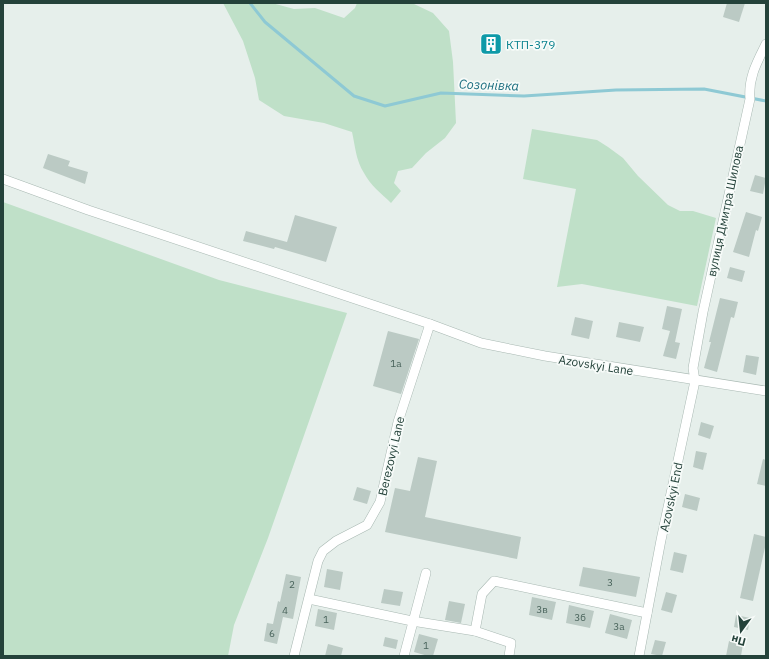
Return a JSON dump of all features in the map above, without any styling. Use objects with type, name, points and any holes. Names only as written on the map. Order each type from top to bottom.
[{"type":"street","name":"вулиця Дмитра Шилова","points":[[695,381],[693,368],[703,312],[750,98],[749,88],[754,68],[766,44]]},
{"type":"street","name":"Azovskyi Lane","points":[[3,179],[88,210],[430,324],[481,343],[545,356],[695,381],[766,391]]},
{"type":"street","name":"Berezovyi Lane","points":[[294,656],[318,561],[323,551],[336,541],[367,525],[380,502],[398,422],[430,324]]},
{"type":"street","name":"Azovskyi End","points":[[639,656],[695,381]]},
{"type":"street","points":[[404,656],[412,621],[426,573]]},
{"type":"street","points":[[475,631],[482,594],[494,581],[647,613]]},
{"type":"street","points":[[309,599],[412,621],[475,631],[512,643],[509,656]]},
{"type":"green space","points":[[223,3],[272,3],[294,9],[315,8],[344,18],[355,8],[357,3],[414,4],[433,13],[449,31],[453,62],[456,123],[445,138],[426,153],[412,168],[398,171],[394,183],[401,191],[391,203],[373,185],[361,168],[357,158],[352,132],[324,123],[284,116],[259,100],[255,78],[243,41]]},
{"type":"green space","points":[[532,129],[597,140],[623,158],[638,176],[668,205],[680,211],[693,211],[716,218],[697,306],[582,284],[557,287],[576,189],[523,179]]},
{"type":"green space","points":[[3,202],[219,280],[347,313],[268,538],[234,625],[228,656],[3,656]]},
{"type":"building","points":[[727,3],[745,3],[739,22],[723,17]]},
{"type":"building","points":[[48,154],[70,161],[68,166],[88,172],[85,184],[43,168]]},
{"type":"building","points":[[755,175],[766,178],[763,194],[750,191]]},
{"type":"building","points":[[746,212],[762,217],[758,231],[756,230],[749,257],[733,252]]},
{"type":"building","points":[[295,215],[337,227],[326,262],[275,247],[274,249],[243,241],[246,231],[287,242]]},
{"type":"building","points":[[730,267],[745,271],[742,282],[727,278]]},
{"type":"building","points":[[720,298],[738,302],[734,318],[731,317],[717,372],[704,368]]},
{"type":"building","points":[[667,306],[682,309],[675,342],[680,343],[676,359],[663,356],[670,331],[662,329]]},
{"type":"building","points":[[575,317],[593,321],[589,339],[571,335]]},
{"type":"building","points":[[619,322],[644,327],[640,342],[616,337]]},
{"type":"building","points":[[388,331],[419,339],[401,394],[373,386]]},
{"type":"building","points":[[746,355],[759,357],[756,375],[743,372]]},
{"type":"building","points":[[701,422],[714,426],[710,439],[698,435]]},
{"type":"building","points":[[696,451],[707,453],[703,470],[693,467]]},
{"type":"building","points":[[418,457],[437,461],[425,517],[521,537],[517,559],[385,532],[395,488],[410,491]]},
{"type":"building","points":[[763,459],[766,460],[766,486],[757,484]]},
{"type":"building","points":[[357,487],[371,491],[367,504],[353,500]]},
{"type":"building","points":[[685,494],[700,498],[697,511],[682,507]]},
{"type":"building","points":[[754,534],[766,537],[766,543],[753,601],[740,598]]},
{"type":"building","points":[[674,552],[687,555],[683,573],[670,570]]},
{"type":"building","points":[[583,567],[640,577],[636,597],[579,586]]},
{"type":"building","points":[[327,569],[343,572],[340,590],[324,587]]},
{"type":"building","points":[[286,574],[301,577],[293,619],[283,617],[277,644],[264,641],[267,623],[273,624],[278,601],[280,602]]},
{"type":"building","points":[[384,589],[403,592],[400,606],[381,603]]},
{"type":"building","points":[[666,592],[677,595],[672,613],[661,610]]},
{"type":"building","points":[[532,597],[556,602],[552,620],[529,615]]},
{"type":"building","points":[[449,601],[465,604],[461,623],[445,620]]},
{"type":"building","points":[[569,605],[594,611],[590,628],[566,623]]},
{"type":"building","points":[[318,609],[337,613],[334,630],[315,626]]},
{"type":"building","points":[[610,614],[632,620],[627,639],[605,633]]},
{"type":"building","points":[[736,615],[750,618],[748,630],[734,627]]},
{"type":"building","points":[[419,634],[438,639],[433,656],[414,652]]},
{"type":"building","points":[[385,637],[398,640],[396,649],[383,646]]},
{"type":"building","points":[[655,640],[666,642],[662,656],[651,654]]},
{"type":"building","points":[[729,641],[743,644],[741,656],[726,656]]},
{"type":"building","points":[[328,644],[343,648],[341,656],[325,656]]},
{"type":"waterway","name":"Созонівка","points":[[250,3],[265,22],[354,96],[385,106],[441,93],[524,96],[616,90],[704,89],[766,101]]},
{"type":"place","name":"КТП-379","points":[[491,44]]}]
